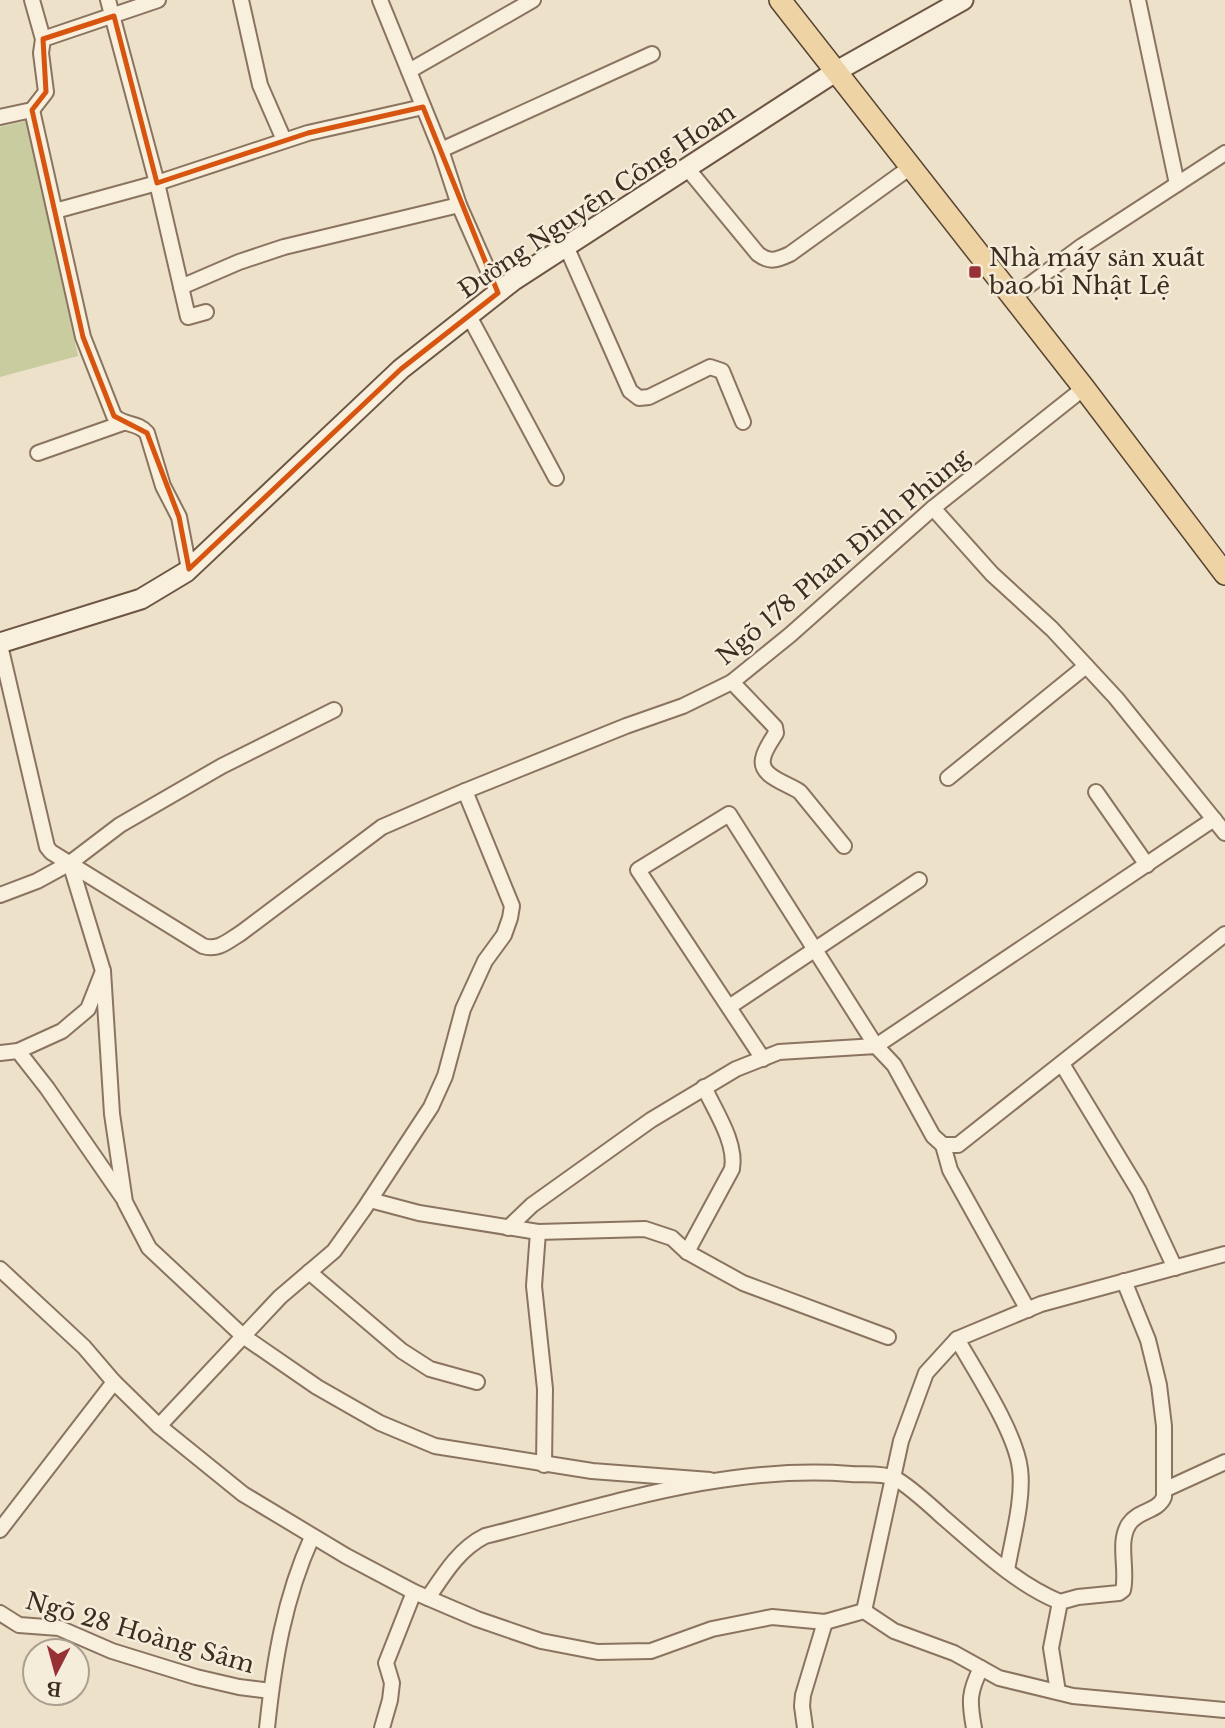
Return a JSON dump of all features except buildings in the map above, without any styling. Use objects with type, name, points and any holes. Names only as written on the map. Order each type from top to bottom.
[{"type":"main road","points":[[780,0],[912,166],[1225,574]]},
{"type":"main road","name":"Đường Nguyễn Công Hoan","points":[[0,644],[141,599],[189,569],[401,369],[498,293],[835,72],[964,0]]},
{"type":"street","points":[[0,117],[32,110],[46,92],[41,52],[43,39],[32,0]]},
{"type":"street","points":[[108,0],[157,183],[187,317],[206,312]]},
{"type":"street","points":[[43,39],[158,0]]},
{"type":"street","points":[[241,0],[260,85],[284,140]]},
{"type":"street","points":[[380,0],[441,150],[459,205],[498,293]]},
{"type":"street","points":[[409,71],[533,0]]},
{"type":"street","points":[[1139,0],[1177,184]]},
{"type":"street","points":[[441,150],[652,54]]},
{"type":"street","points":[[55,211],[157,183],[284,140],[423,107]]},
{"type":"street","points":[[32,110],[83,337],[114,416],[123,423]]},
{"type":"street","points":[[1013,297],[1082,246],[1225,153]]},
{"type":"street","points":[[687,168],[758,254],[766,260],[776,260],[790,254],[912,166]]},
{"type":"street","points":[[181,286],[284,247],[459,205]]},
{"type":"street","points":[[566,246],[630,391],[639,398],[649,397],[710,368],[716,368],[722,371],[725,377],[743,422]]},
{"type":"street","points":[[469,316],[556,478]]},
{"type":"street","name":"Ngõ 178 Phan Đình Phùng","points":[[70,863],[203,946],[212,949],[220,946],[382,827],[626,726],[683,706],[732,682],[790,635],[933,508],[1084,388]]},
{"type":"street","points":[[38,453],[123,423],[138,425],[147,433],[163,486],[179,517],[189,569]]},
{"type":"street","points":[[933,508],[992,574],[1052,629],[1086,666],[1149,737],[1225,833]]},
{"type":"street","points":[[0,644],[44,840],[51,852],[70,863],[103,971],[112,1114],[125,1202]]},
{"type":"street","points":[[948,778],[1086,666]]},
{"type":"street","points":[[732,682],[775,727],[776,733],[762,758],[762,764],[772,777],[800,792],[844,846]]},
{"type":"street","points":[[0,895],[37,881],[70,863],[100,838],[131,818],[265,742],[334,710]]},
{"type":"street","points":[[159,1426],[280,1297],[334,1251],[431,1107],[445,1076],[463,1009],[485,961],[504,935],[512,906],[465,791]]},
{"type":"street","points":[[1096,792],[1147,865]]},
{"type":"street","points":[[763,1059],[638,870],[729,814],[876,1046],[894,1065],[933,1136],[943,1145],[950,1170],[1028,1310]]},
{"type":"street","points":[[508,1228],[532,1205],[651,1120],[736,1069],[779,1052],[876,1046],[1214,820]]},
{"type":"street","points":[[729,1007],[919,880]]},
{"type":"street","points":[[943,1145],[958,1145],[1225,934]]},
{"type":"street","points":[[0,1053],[18,1051],[62,1031],[88,1009],[103,971]]},
{"type":"street","points":[[18,1051],[47,1088],[125,1202],[149,1248],[243,1336],[317,1387],[380,1423],[435,1446],[592,1471],[710,1480]]},
{"type":"street","points":[[1062,1064],[1139,1191],[1175,1268]]},
{"type":"street","points":[[687,1252],[732,1170],[734,1160],[704,1087]]},
{"type":"street","points":[[370,1200],[419,1213],[538,1232],[645,1229],[672,1238],[687,1252],[743,1283],[888,1338]]},
{"type":"street","points":[[538,1232],[534,1286],[545,1389],[544,1465]]},
{"type":"street","points":[[864,1611],[901,1441],[926,1373],[957,1339],[1028,1310],[1225,1254]]},
{"type":"street","points":[[0,1269],[84,1347],[114,1382],[159,1426],[243,1494],[312,1537],[421,1595],[541,1642],[598,1653],[651,1651],[712,1629],[772,1617],[825,1622],[864,1611],[894,1631],[954,1653],[999,1678],[1073,1696],[1225,1710]]},
{"type":"street","points":[[309,1272],[402,1351],[430,1369],[477,1382]]},
{"type":"street","points":[[382,1728],[392,1683],[386,1663],[421,1595],[473,1542],[485,1536],[665,1489],[710,1480],[808,1472],[893,1478],[930,1505],[1007,1570],[1049,1597],[1060,1602],[1078,1597],[1119,1593],[1123,1590],[1128,1524],[1159,1506],[1164,1497],[1164,1426],[1159,1385],[1148,1339],[1124,1282]]},
{"type":"street","points":[[957,1339],[1011,1437],[1020,1468],[1016,1522],[1007,1570]]},
{"type":"street","points":[[0,1530],[114,1382]]},
{"type":"street","points":[[1164,1490],[1225,1462]]},
{"type":"street","points":[[267,1728],[284,1617],[296,1573],[312,1537]]},
{"type":"street","points":[[1058,1692],[1051,1648],[1060,1602]]},
{"type":"street","name":"Ngõ 28 Hoàng Sâm","points":[[0,1613],[19,1625],[59,1628],[112,1651],[196,1677],[239,1688],[271,1691]]},
{"type":"street","points":[[805,1728],[803,1695],[825,1622]]},
{"type":"street","points":[[974,1728],[969,1700],[981,1668]]},
{"type":"highlighted area","points":[[114,16],[157,183],[308,133],[423,107],[498,293],[401,369],[189,569],[179,517],[147,433],[114,416],[83,337],[32,110],[46,92],[43,39]]},
{"type":"green space","points":[[26,121],[78,356],[0,377],[0,127]]},
{"type":"place","name":"Nhà máy sản xuất bao bì Nhật Lệ","points":[[975,272]]}]
